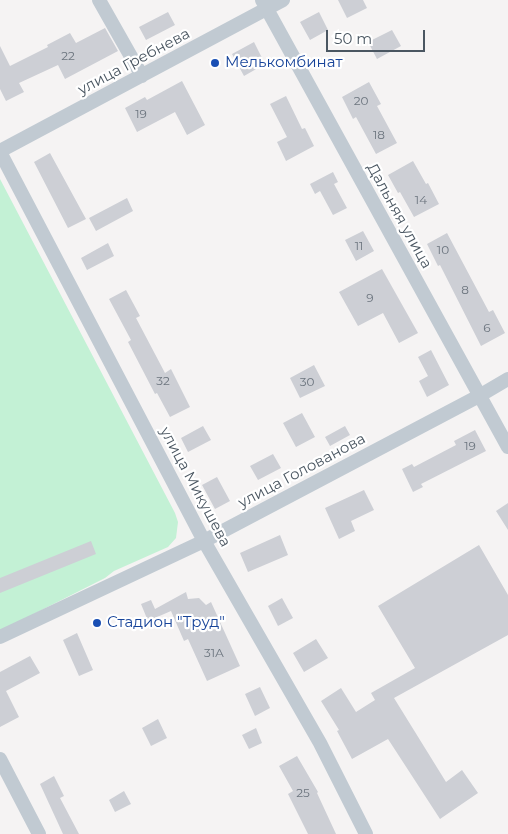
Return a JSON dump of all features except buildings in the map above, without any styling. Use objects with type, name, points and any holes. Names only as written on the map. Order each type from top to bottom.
[{"type":"street","points":[[99,0],[142,76]]},
{"type":"street","name":"улица Гребнева","points":[[0,152],[142,76],[264,4],[283,0]]},
{"type":"street","name":"Дальняя улица","points":[[264,4],[508,447]]},
{"type":"street","name":"улица Микушева","points":[[0,152],[204,541],[320,742],[366,834]]},
{"type":"street","name":"улица Голованова","points":[[0,637],[204,541],[479,396],[508,378]]},
{"type":"street","points":[[0,759],[39,834]]},
{"type":"green space","points":[[0,179],[178,522],[176,538],[168,547],[114,571],[105,578],[0,631]]},
{"type":"place","name":"Мелькомбинат","points":[[215,63]]},
{"type":"place","name":"Стадион \"Труд\"","points":[[97,623]]}]
